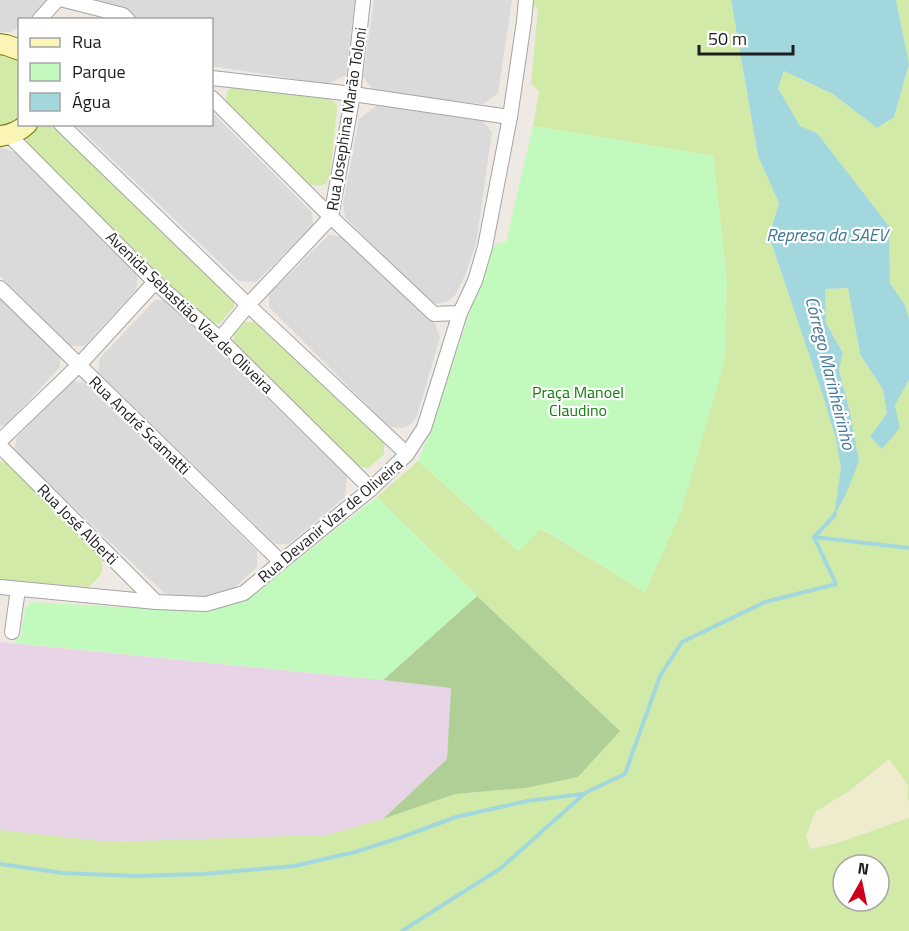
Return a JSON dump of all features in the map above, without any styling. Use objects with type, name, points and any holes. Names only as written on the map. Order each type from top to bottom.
[{"type":"street","points":[[41,18],[58,0]]},
{"type":"street","points":[[57,18],[58,0]]},
{"type":"street","points":[[64,0],[123,15],[126,18]]},
{"type":"street","name":"Rua Josephina Marão Toloni","points":[[220,339],[248,305],[331,217],[353,94],[363,0]]},
{"type":"street","name":"Rua Devanir Vaz de Oliveira","points":[[0,587],[156,602],[206,604],[244,593],[371,489],[407,454],[424,428],[460,313],[475,281],[485,247],[510,117],[526,0]]},
{"type":"street","points":[[213,78],[353,94],[510,117]]},
{"type":"street","points":[[213,99],[331,217],[434,314],[460,313]]},
{"type":"street","points":[[5,135],[25,126]]},
{"type":"street","points":[[63,126],[248,305],[407,454]]},
{"type":"street","name":"Avenida Sebastião Vaz de Oliveira","points":[[5,135],[155,282],[220,339],[371,489]]},
{"type":"street","points":[[0,441],[79,365],[155,282]]},
{"type":"street","name":"Rua André Scamatti","points":[[0,288],[281,562]]},
{"type":"street","name":"Rua José Alberti","points":[[0,446],[156,602]]},
{"type":"street","points":[[12,632],[18,589]]},
{"type":"shaded area","points":[[0,0],[49,0],[43,10],[32,18],[18,18],[18,28],[10,32],[0,32]]},
{"type":"shaded area","points":[[89,0],[355,0],[346,75],[327,84],[213,66],[213,18],[137,18],[124,8]]},
{"type":"shaded area","points":[[374,0],[512,0],[498,93],[483,104],[375,92],[363,77]]},
{"type":"shaded area","points":[[378,105],[481,119],[492,132],[476,244],[456,294],[449,301],[438,304],[429,302],[345,217],[343,204],[359,119]]},
{"type":"shaded area","points":[[213,113],[312,212],[313,226],[256,282],[239,281],[77,126],[213,126]]},
{"type":"shaded area","points":[[0,147],[19,154],[138,272],[136,290],[84,346],[69,346],[0,276]]},
{"type":"shaded area","points":[[329,235],[343,237],[434,322],[440,337],[417,416],[410,425],[403,428],[389,427],[269,307],[269,294]]},
{"type":"shaded area","points":[[0,298],[60,356],[60,367],[5,426],[0,426]]},
{"type":"shaded area","points":[[155,300],[169,300],[347,476],[345,497],[289,544],[275,544],[98,372],[100,358]]},
{"type":"shaded area","points":[[73,381],[85,383],[257,551],[257,567],[234,588],[208,597],[165,594],[14,451],[17,437]]},
{"type":"shaded area","points":[[0,642],[451,688],[447,759],[383,819],[327,835],[109,842],[0,830]]},
{"type":"shaded area","points":[[889,759],[908,785],[909,818],[834,844],[809,849],[806,836],[815,812],[849,791]]},
{"type":"green space","points":[[530,0],[731,0],[758,156],[779,203],[769,236],[825,402],[842,468],[834,514],[845,496],[850,412],[839,370],[843,353],[826,323],[825,289],[848,288],[860,354],[883,390],[887,413],[870,437],[882,449],[899,428],[895,405],[909,380],[909,801],[907,799],[908,785],[889,759],[849,791],[815,812],[806,836],[810,849],[834,844],[909,818],[909,931],[0,931],[0,830],[109,842],[327,835],[383,819],[455,794],[525,788],[620,731],[477,596],[377,497],[418,461],[518,551],[540,528],[645,592],[724,363],[727,281],[713,156],[533,126],[539,91],[531,84],[538,8],[530,4]]},
{"type":"green space","points":[[896,0],[909,0],[909,64]]},
{"type":"green space","points":[[0,51],[18,58],[18,121],[0,129]]},
{"type":"green space","points":[[909,64],[909,319],[905,305],[890,283],[889,226],[817,133],[800,127],[778,88],[784,71],[833,94],[877,127],[894,117]]},
{"type":"green space","points":[[235,86],[330,99],[337,104],[330,175],[326,184],[318,186],[308,184],[227,107],[228,90]]},
{"type":"green space","points":[[38,126],[55,126],[234,300],[234,307],[219,324],[209,322],[26,146],[27,136]]},
{"type":"green space","name":"Praça Manoel Claudino","points":[[533,126],[713,156],[727,281],[724,363],[681,512],[645,592],[541,528],[519,551],[418,461],[431,431],[491,248],[506,242]]},
{"type":"green space","points":[[244,322],[257,322],[384,442],[384,454],[369,468],[357,466],[234,345],[234,334]]},
{"type":"green space","points":[[0,461],[7,463],[102,557],[100,574],[88,587],[0,579]]},
{"type":"green space","points":[[377,497],[477,596],[383,680],[14,643],[21,635],[25,609],[32,602],[207,612],[246,600]]},
{"type":"green space","points":[[477,596],[620,731],[578,777],[525,788],[455,794],[383,819],[447,759],[451,688],[383,680]]},
{"type":"water","name":"Represa da SAEV","points":[[731,0],[896,0],[909,64],[894,117],[877,128],[833,94],[784,71],[778,88],[800,126],[817,133],[889,226],[890,283],[905,305],[909,319],[909,380],[895,405],[900,428],[882,449],[870,437],[887,413],[883,390],[860,354],[848,288],[825,289],[826,323],[843,353],[839,370],[850,412],[859,462],[834,516],[841,468],[836,440],[769,236],[779,203],[758,156]]},
{"type":"waterway","name":"Córrego Marinheirinho","points":[[402,931],[501,868],[585,793],[625,774],[660,676],[682,642],[765,602],[836,584],[814,537],[835,513]]},
{"type":"waterway","points":[[814,537],[909,548]]},
{"type":"waterway","points":[[0,864],[63,873],[136,876],[203,874],[294,866],[355,852],[456,817],[527,801],[582,794]]}]
